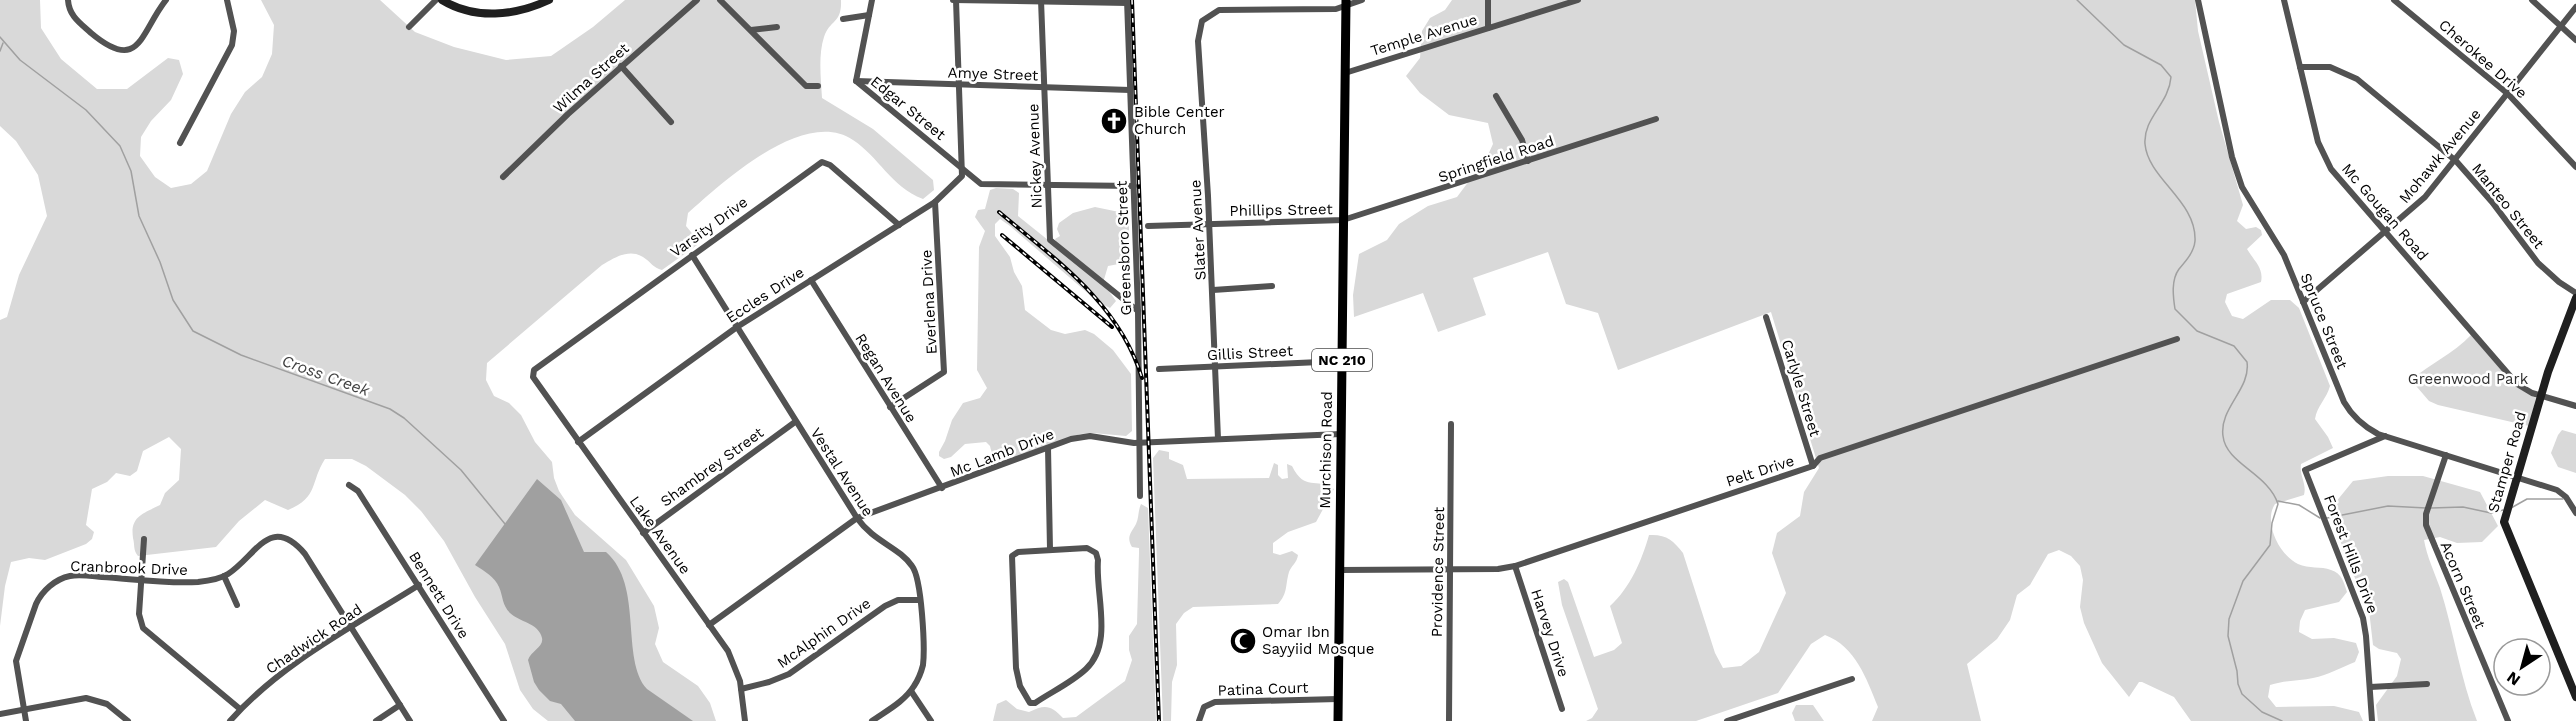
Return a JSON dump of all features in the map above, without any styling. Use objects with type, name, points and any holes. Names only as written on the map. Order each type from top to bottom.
[{"type":"main road","name":"Murchison Road","points":[[1338,721],[1346,3]]},
{"type":"street","points":[[68,0],[69,10],[75,19],[106,46],[120,51],[131,49],[140,42],[166,0]]},
{"type":"street","points":[[180,142],[232,45],[234,24],[226,0]]},
{"type":"street","points":[[409,27],[436,0]]},
{"type":"street","points":[[442,0],[464,10],[496,14],[528,9],[549,0]]},
{"type":"street","name":"Wilma Street","points":[[503,177],[621,66],[697,0]]},
{"type":"street","points":[[720,0],[806,86],[818,86]]},
{"type":"street","name":"Edgar Street","points":[[872,0],[856,81],[981,184],[1048,184]]},
{"type":"street","points":[[963,169],[954,0],[1127,2]]},
{"type":"street","points":[[1346,3],[1362,0]]},
{"type":"street","points":[[1488,0],[1488,28]]},
{"type":"street","name":"Temple Avenue","points":[[1345,73],[1578,0]]},
{"type":"street","name":"Spruce Street","points":[[2198,0],[2232,157],[2242,187],[2278,242],[2348,408],[2365,426],[2385,436],[2561,493],[2569,500],[2576,513]]},
{"type":"street","name":"Mc Gougan Road","points":[[2284,0],[2322,153],[2331,168],[2517,384],[2529,392],[2576,406]]},
{"type":"street","name":"Cherokee Drive","points":[[2394,0],[2508,94],[2576,167]]},
{"type":"street","points":[[2532,0],[2576,40]]},
{"type":"street","name":"Nickey Avenue","points":[[1041,1],[1050,240],[1138,311]]},
{"type":"street","name":"Greensboro Street","points":[[1127,2],[1138,311],[1140,496]]},
{"type":"street","name":"Slater Avenue","points":[[1218,439],[1210,224],[1198,41],[1202,21],[1212,13],[1226,9],[1336,9],[1346,3]]},
{"type":"street","name":"Mohawk Avenue","points":[[2303,302],[2425,197],[2456,161],[2576,7]]},
{"type":"street","points":[[843,19],[869,15]]},
{"type":"street","points":[[751,30],[777,27]]},
{"type":"street","points":[[621,66],[671,122]]},
{"type":"street","name":"Manteo Street","points":[[2300,67],[2330,67],[2351,75],[2456,161],[2481,188],[2538,263],[2559,282],[2576,293]]},
{"type":"street","name":"Amye Street","points":[[856,81],[1130,90]]},
{"type":"street","points":[[1496,96],[1522,140],[1528,161]]},
{"type":"street","name":"Springfield Road","points":[[1343,220],[1656,118]]},
{"type":"street","name":"Varsity Drive","points":[[533,373],[542,362],[822,162],[830,165],[899,225]]},
{"type":"street","name":"Eccles Drive","points":[[578,442],[737,327],[935,202],[962,176],[963,169]]},
{"type":"street","points":[[1048,184],[1134,186]]},
{"type":"street","name":"Everlena Drive","points":[[890,407],[944,372],[935,202]]},
{"type":"street","name":"Phillips Street","points":[[1148,226],[1343,220]]},
{"type":"street","name":"Vestal Avenue","points":[[692,255],[857,518],[874,537],[912,565],[918,578],[923,665],[910,691],[872,721]]},
{"type":"street","name":"Regan Avenue","points":[[811,280],[942,488]]},
{"type":"street","points":[[1213,290],[1272,285]]},
{"type":"street","name":"Stamper Road","points":[[2576,298],[2558,341],[2505,514],[2505,529],[2576,697]]},
{"type":"street","name":"Carlyle Street","points":[[1766,317],[1813,466]]},
{"type":"street","name":"Pelt Drive","points":[[1340,570],[1498,569],[1515,566],[1813,466],[1820,458],[2177,339]]},
{"type":"street","name":"Gillis Street","points":[[1159,369],[1342,361]]},
{"type":"street","name":"Lake Avenue","points":[[533,373],[533,377],[578,442],[733,660],[741,689],[745,721]]},
{"type":"street","name":"Shambrey Street","points":[[643,533],[795,422]]},
{"type":"street","name":"Providence Street","points":[[1449,721],[1451,424]]},
{"type":"street","name":"Mc Lamb Drive","points":[[709,625],[857,518],[1071,439],[1090,436],[1119,442],[1139,442],[1341,434]]},
{"type":"street","name":"Forest Hills Drive","points":[[2372,721],[2363,618],[2305,470],[2385,436]]},
{"type":"street","points":[[1048,448],[1050,549]]},
{"type":"street","name":"Acorn Street","points":[[2446,455],[2426,514],[2426,525],[2508,721]]},
{"type":"street","name":"Bennett Drive","points":[[349,486],[358,491],[504,721]]},
{"type":"street","name":"Cranbrook Drive","points":[[27,721],[16,658],[40,596],[57,581],[70,576],[194,582],[224,576],[263,540],[278,538],[292,541],[305,554],[410,721]]},
{"type":"street","points":[[144,539],[139,618],[145,632],[240,710]]},
{"type":"street","points":[[1087,548],[1096,553],[1100,644],[1095,657],[1086,669],[1032,704],[1024,696],[1017,676],[1011,560],[1018,552],[1050,549],[1087,548]]},
{"type":"street","name":"Harvey Drive","points":[[1515,566],[1562,709]]},
{"type":"street","points":[[224,576],[237,605]]},
{"type":"street","name":"Chadwick Road","points":[[230,721],[296,663],[419,585]]},
{"type":"street","name":"McAlphin Drive","points":[[741,689],[789,674],[885,606],[898,600],[920,600]]},
{"type":"street","points":[[1727,721],[1852,679]]},
{"type":"street","points":[[2370,687],[2427,684]]},
{"type":"street","points":[[910,691],[931,721]]},
{"type":"street","points":[[0,714],[79,699],[94,699],[107,704],[128,721]]},
{"type":"street","name":"Patina Court","points":[[1199,721],[1204,707],[1215,702],[1338,699]]},
{"type":"street","points":[[376,721],[400,705]]},
{"type":"green space","points":[[0,0],[40,0],[41,28],[61,59],[97,89],[127,89],[168,58],[179,60],[183,74],[171,100],[151,121],[141,137],[140,156],[155,177],[171,188],[191,184],[207,171],[231,114],[245,92],[262,77],[272,54],[274,25],[261,0],[380,0],[415,32],[454,47],[506,60],[551,56],[593,27],[625,0],[841,0],[838,18],[826,31],[822,44],[820,67],[822,98],[873,129],[933,180],[934,190],[923,199],[912,193],[893,179],[853,140],[833,132],[811,133],[788,140],[765,152],[743,168],[688,213],[686,226],[696,238],[697,245],[662,270],[638,254],[632,253],[622,255],[602,265],[487,363],[486,380],[494,396],[509,403],[521,415],[535,442],[552,462],[554,478],[559,491],[575,515],[626,560],[654,606],[659,628],[655,644],[663,662],[698,686],[710,703],[716,721],[548,721],[533,709],[520,690],[505,644],[475,597],[444,541],[421,511],[405,495],[366,466],[352,459],[325,459],[305,500],[288,510],[265,500],[239,521],[216,547],[138,556],[133,538],[135,521],[160,505],[165,493],[179,480],[181,449],[169,437],[143,451],[137,471],[130,476],[116,473],[107,482],[92,489],[86,525],[94,532],[92,539],[86,544],[45,560],[29,558],[11,562],[5,586],[0,626],[0,320],[7,317],[19,275],[47,216],[38,175],[16,141],[0,126]]},
{"type":"green space","points":[[1452,0],[2195,0],[2198,31],[2219,122],[2243,205],[2237,221],[2246,229],[2256,227],[2261,230],[2262,235],[2247,249],[2260,269],[2261,282],[2227,294],[2225,302],[2232,316],[2243,319],[2271,300],[2290,300],[2299,308],[2330,386],[2315,419],[2333,448],[2301,464],[2304,495],[2275,504],[2272,511],[2272,529],[2279,546],[2291,560],[2302,566],[2335,571],[2342,579],[2347,592],[2339,602],[2305,610],[2300,621],[2299,632],[2312,639],[2334,638],[2356,643],[2359,652],[2355,662],[2324,675],[2270,685],[2268,697],[2276,707],[2334,706],[2359,712],[2363,721],[2191,721],[2174,697],[2142,682],[2139,682],[2129,697],[2102,663],[2084,623],[2080,607],[2083,580],[2080,566],[2071,556],[2059,550],[2048,554],[2030,585],[2017,595],[2010,620],[1997,639],[1967,664],[1981,721],[1872,721],[1878,707],[1859,665],[1845,647],[1825,635],[1811,644],[1778,693],[1696,721],[1586,721],[1592,718],[1598,709],[1562,605],[1558,582],[1564,579],[1568,582],[1594,657],[1614,650],[1622,643],[1610,606],[1624,591],[1634,573],[1649,535],[1665,537],[1683,553],[1715,653],[1723,668],[1741,666],[1759,652],[1786,593],[1772,553],[1777,533],[1800,516],[1804,492],[1819,468],[1771,312],[1618,370],[1598,313],[1566,304],[1548,252],[1473,278],[1486,315],[1438,332],[1423,293],[1354,317],[1353,295],[1359,254],[1387,240],[1399,224],[1428,206],[1457,197],[1487,157],[1493,144],[1488,123],[1449,115],[1420,93],[1406,76],[1420,58],[1422,31],[1430,18],[1445,10]]},
{"type":"green space","points":[[1013,189],[1019,193],[1018,216],[1058,248],[1055,239],[1060,236],[1057,229],[1059,223],[1073,213],[1095,207],[1124,213],[1129,220],[1129,257],[1124,263],[1108,266],[1103,283],[1116,301],[1110,308],[1098,302],[1010,226],[1000,219],[995,224],[995,236],[1010,257],[1014,272],[1022,286],[1025,310],[1051,330],[1065,334],[1085,330],[1094,334],[1113,350],[1131,374],[1132,431],[1126,436],[1080,434],[1004,461],[994,456],[986,442],[965,444],[951,457],[944,459],[939,456],[952,420],[963,403],[980,398],[987,388],[977,370],[979,247],[985,231],[975,217],[978,210],[985,209],[990,190]]},
{"type":"green space","name":"Greenwood Park","points":[[2471,335],[2515,386],[2536,398],[2529,426],[2438,405],[2429,401],[2411,380]]},
{"type":"green space","points":[[2562,430],[2576,434],[2576,473],[2558,467],[2551,453]]},
{"type":"green space","points":[[1159,450],[1169,452],[1169,459],[1183,465],[1187,479],[1269,478],[1274,463],[1278,465],[1278,475],[1282,479],[1288,478],[1287,464],[1292,466],[1306,482],[1322,484],[1334,489],[1316,522],[1288,532],[1273,543],[1273,553],[1280,555],[1292,551],[1298,555],[1289,572],[1286,589],[1278,604],[1193,607],[1184,613],[1176,624],[1177,665],[1172,682],[1171,721],[1163,721],[1153,458]]},
{"type":"green space","points":[[2388,476],[2423,476],[2480,492],[2498,526],[2482,542],[2457,543],[2440,537],[2424,540],[2445,605],[2466,688],[2477,721],[2378,721],[2376,705],[2397,676],[2401,659],[2397,653],[2379,649],[2373,645],[2369,610],[2344,553],[2335,522],[2335,503],[2353,481]]},
{"type":"green space","points":[[1141,504],[1148,508],[1156,721],[993,721],[997,704],[1006,700],[1017,709],[1029,712],[1048,707],[1063,718],[1076,717],[1125,681],[1132,660],[1129,636],[1137,624],[1139,548],[1132,547],[1129,538],[1137,522]]},
{"type":"green space","points":[[1796,705],[1813,705],[1824,721],[1795,721],[1792,713]]},
{"type":"shaded area","points":[[537,479],[561,500],[584,552],[606,552],[618,566],[629,602],[635,660],[639,676],[647,689],[693,721],[575,721],[561,704],[550,701],[539,690],[534,682],[528,660],[541,644],[540,633],[533,626],[510,613],[505,607],[495,580],[475,565]]},
{"type":"waterway","points":[[2077,0],[2124,45],[2161,65],[2171,77],[2166,95],[2148,126],[2145,144],[2154,168],[2181,202],[2194,227],[2193,249],[2176,273],[2173,294],[2175,309],[2197,331],[2234,346],[2247,362],[2244,381],[2226,416],[2223,436],[2231,454],[2266,484],[2278,504],[2272,523],[2270,545],[2243,581],[2229,619],[2228,636],[2242,694],[2262,712],[2282,721]]},
{"type":"waterway","name":"Cross Creek","points":[[0,37],[20,60],[86,110],[120,146],[131,171],[139,216],[160,262],[173,300],[193,331],[241,355],[390,409],[404,418],[461,470],[505,524]]},
{"type":"waterway","points":[[0,51],[3,43]]},
{"type":"waterway","points":[[2511,508],[2527,499],[2563,499]]},
{"type":"waterway","points":[[2278,501],[2299,505],[2320,518]]},
{"type":"waterway","points":[[2327,518],[2388,506],[2426,508]]},
{"type":"waterway","points":[[2431,508],[2463,507],[2491,513],[2503,510]]},
{"type":"railway","points":[[1132,0],[1159,721]]},
{"type":"railway","points":[[999,212],[1063,266],[1102,305],[1132,351],[1142,378]]},
{"type":"railway","points":[[1002,235],[1112,327]]},
{"type":"place","name":"Bible Center Church","points":[[1114,121]]},
{"type":"place","name":"Omar Ibn Sayyiid Mosque","points":[[1243,641]]}]
